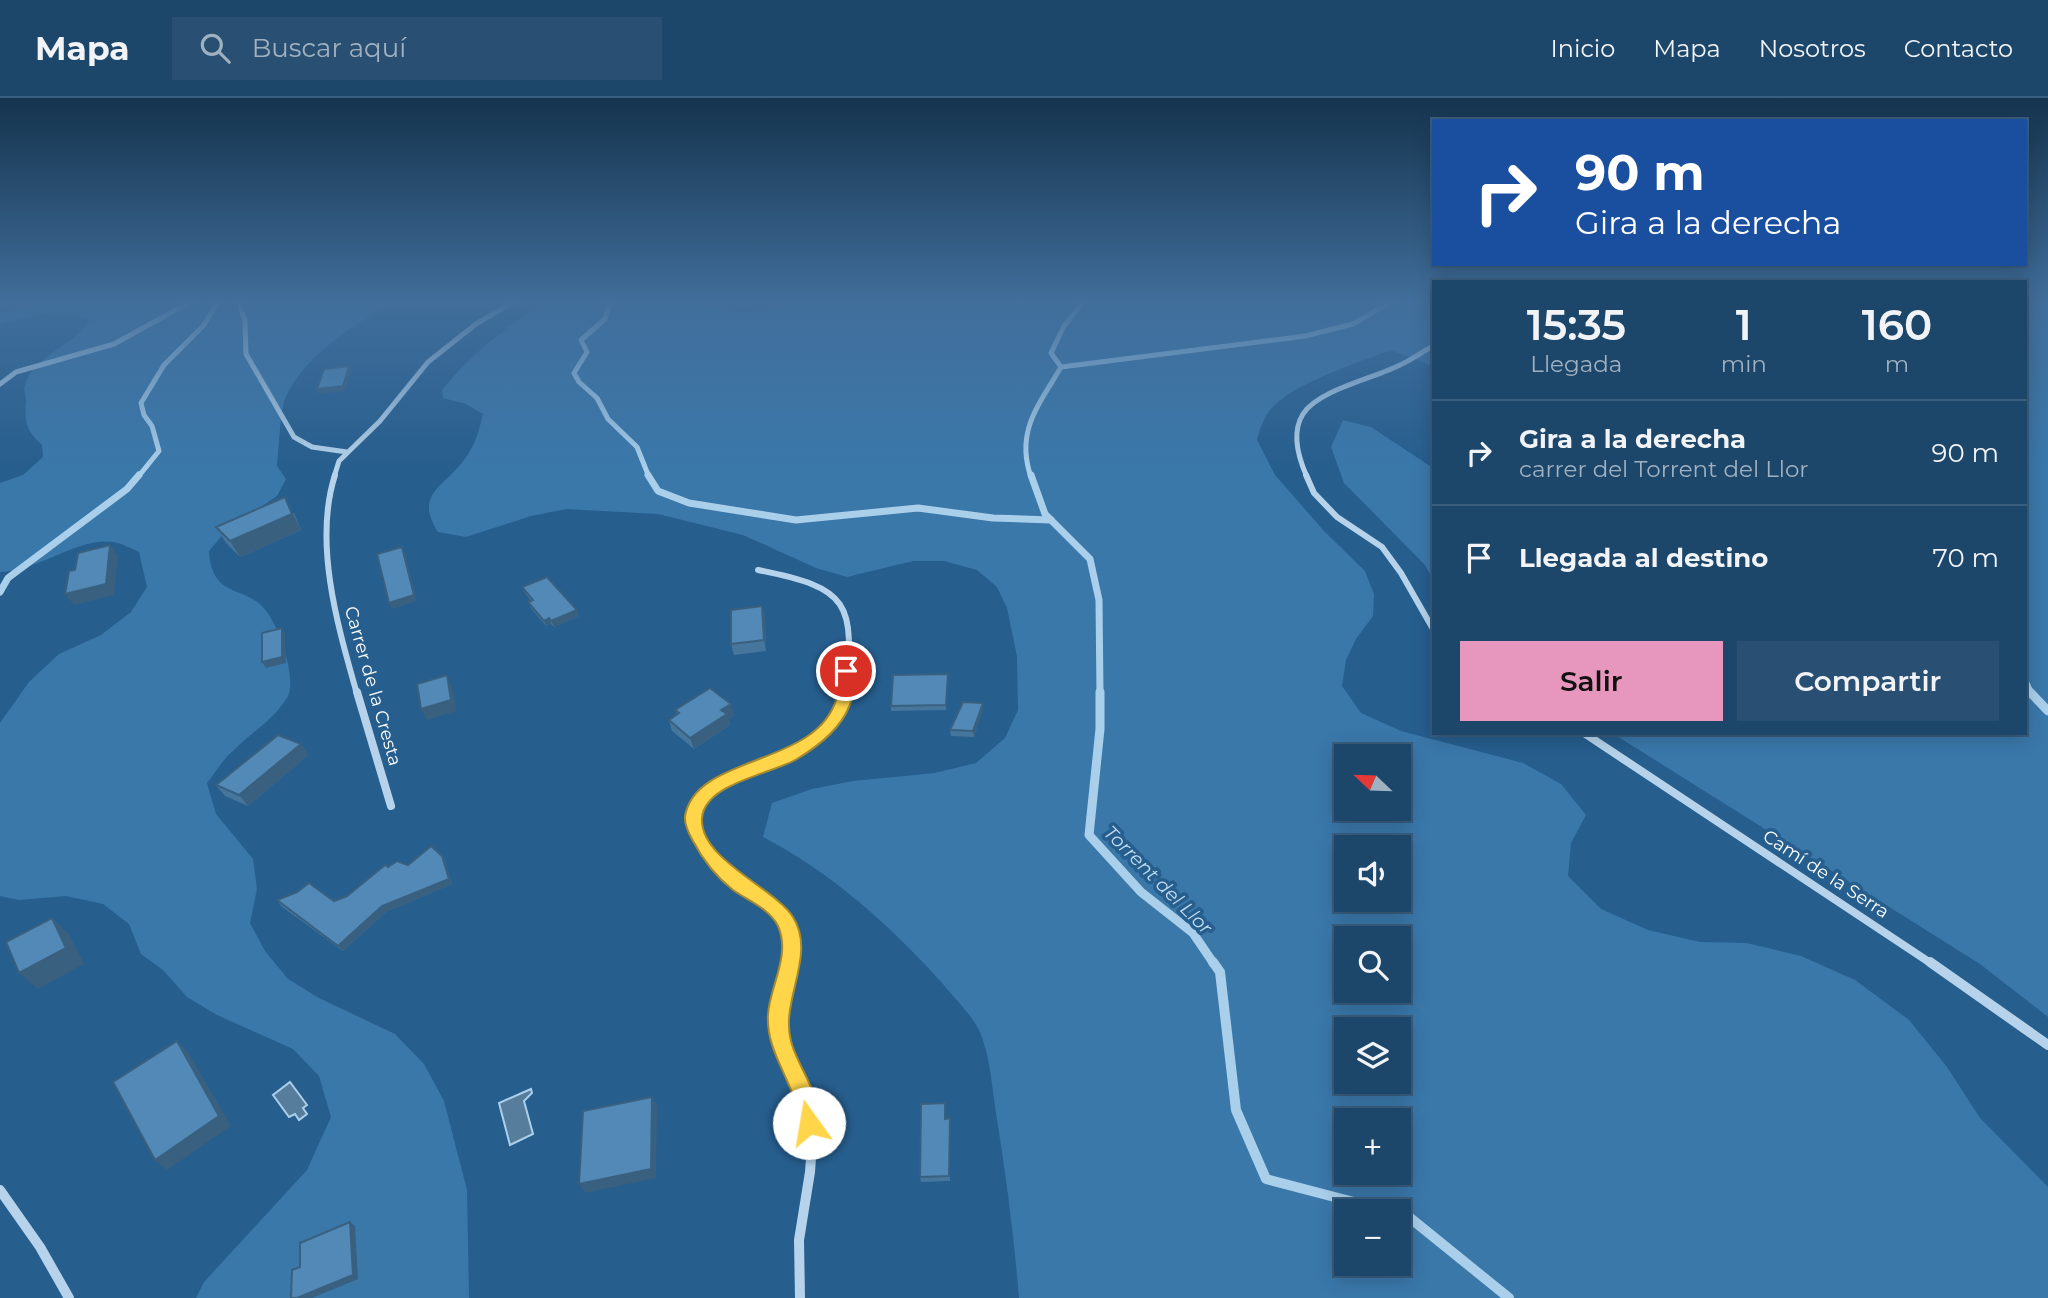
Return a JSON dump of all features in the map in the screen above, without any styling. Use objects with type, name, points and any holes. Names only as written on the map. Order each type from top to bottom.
[{"type":"street","points":[[0,384],[6,378],[28,368],[67,357]]},
{"type":"street","points":[[248,357],[294,437],[312,447],[347,452],[380,421],[435,357]]},
{"type":"street","points":[[1414,357],[1323,397],[1304,412],[1296,431],[1300,462],[1314,493],[1337,517],[1382,547],[1401,573],[1432,627]]},
{"type":"street","name":"Carrer de la Cresta","points":[[347,452],[339,461],[329,493],[326,536],[332,595],[338,629],[391,806]]},
{"type":"street","points":[[758,570],[817,584],[839,602],[846,612],[849,628],[845,695],[835,719],[814,739],[790,755],[714,786],[700,800],[693,818],[710,857],[737,883],[776,909],[786,923],[791,942],[790,963],[778,1014],[780,1041],[803,1092],[812,1150],[799,1238],[800,1298]]},
{"type":"street","name":"Camí de la Serra","points":[[1587,735],[1893,936],[2048,1045]]},
{"type":"street","points":[[0,1190],[40,1247],[69,1298]]},
{"type":"shaded area","points":[[315,357],[295,381],[284,402],[277,466],[286,479],[277,496],[227,530],[209,551],[216,578],[223,585],[259,603],[267,612],[286,654],[290,690],[281,706],[223,761],[207,783],[216,814],[253,859],[257,889],[250,923],[265,951],[288,979],[319,998],[395,1034],[424,1064],[444,1101],[467,1190],[469,1298],[196,1298],[204,1282],[307,1170],[331,1117],[319,1076],[293,1049],[217,1015],[187,997],[163,970],[141,954],[129,924],[103,904],[66,896],[19,900],[0,896],[0,723],[29,682],[59,654],[101,635],[131,612],[147,587],[139,552],[118,543],[89,544],[30,566],[0,572],[0,483],[23,475],[43,457],[42,445],[32,435],[26,420],[24,389],[29,375],[45,358]]},
{"type":"shaded area","points":[[473,357],[1373,357],[1326,375],[1280,400],[1265,417],[1257,440],[1275,475],[1324,531],[1365,571],[1374,594],[1373,616],[1356,639],[1346,660],[1342,686],[1361,713],[1401,731],[1523,763],[1561,784],[1586,815],[1571,843],[1568,876],[1601,909],[1648,930],[1700,942],[1747,943],[1801,956],[1855,980],[1909,1020],[1947,1067],[1980,1118],[2048,1187],[2048,1298],[1019,1298],[992,1082],[986,1049],[979,1030],[943,984],[881,921],[837,884],[763,837],[772,803],[812,789],[853,781],[935,773],[976,763],[1005,738],[1018,710],[1017,656],[1007,608],[997,587],[977,570],[944,561],[913,561],[847,577],[816,568],[743,535],[658,514],[566,509],[531,516],[466,537],[438,532],[431,519],[430,500],[434,492],[468,455],[483,414],[466,404],[443,398],[442,390]]},
{"type":"shaded area","points":[[1409,357],[1432,357],[1432,366]]},
{"type":"shaded area","points":[[2027,357],[2048,357],[2048,1017],[1980,964],[1615,735],[2027,735]]},
{"type":"shaded area","points":[[1343,420],[1371,427],[1432,467],[1432,577],[1425,565],[1344,483],[1331,447]]},
{"type":"shaded area","points":[[290,1082],[307,1105],[303,1108],[307,1114],[299,1120],[295,1114],[289,1117],[273,1095]]},
{"type":"shaded area","points":[[531,1089],[532,1093],[524,1101],[533,1134],[510,1145],[499,1103]]},
{"type":"building","points":[[349,366],[343,386],[317,389],[324,369]]},
{"type":"building","points":[[285,497],[292,514],[230,541],[216,527]]},
{"type":"building","points":[[110,545],[106,584],[65,594],[69,571],[75,570],[78,553]]},
{"type":"building","points":[[402,547],[414,595],[389,603],[377,554]]},
{"type":"building","points":[[547,577],[577,610],[551,621],[549,618],[544,621],[528,602],[533,600],[522,587]]},
{"type":"building","points":[[762,606],[764,640],[731,644],[731,610]]},
{"type":"building","points":[[282,628],[282,657],[262,662],[262,633]]},
{"type":"building","points":[[948,674],[946,705],[891,706],[893,675]]},
{"type":"building","points":[[447,675],[451,700],[421,709],[417,684]]},
{"type":"building","points":[[710,688],[731,704],[721,710],[727,714],[690,738],[669,720],[679,713],[675,710]]},
{"type":"building","points":[[963,702],[983,703],[973,731],[950,730]]},
{"type":"building","points":[[278,735],[301,744],[239,795],[216,785]]},
{"type":"building","points":[[431,846],[442,856],[449,879],[382,906],[338,946],[277,900],[297,892],[309,883],[334,901],[347,896],[385,865],[388,867],[397,861],[408,865]]},
{"type":"building","points":[[52,918],[66,948],[19,973],[6,942]]},
{"type":"building","points":[[177,1041],[219,1116],[155,1160],[113,1082]]},
{"type":"building","points":[[652,1097],[651,1169],[579,1184],[583,1111]]},
{"type":"building","points":[[945,1103],[945,1119],[950,1118],[949,1176],[920,1177],[921,1104]]},
{"type":"building","points":[[350,1222],[353,1275],[291,1298],[292,1270],[300,1267],[300,1243]]},
{"type":"waterway","points":[[138,477],[159,451],[152,426],[144,415],[141,403],[164,365],[172,357]]},
{"type":"waterway","points":[[584,357],[574,373],[579,382],[597,398],[608,419],[637,447],[649,476]]},
{"type":"waterway","name":"Torrent del Llor","points":[[1054,357],[1061,367]]},
{"type":"waterway","points":[[1061,367],[1140,357]]},
{"type":"waterway","name":"Torrent del Llor","points":[[1031,477],[1027,461],[1028,432],[1038,406],[1061,367]]},
{"type":"waterway","points":[[0,592],[8,578],[127,489],[139,475]]},
{"type":"waterway","name":"Torrent del Llor","points":[[1031,475],[1045,514],[1051,520]]},
{"type":"waterway","points":[[649,476],[658,491],[689,503],[796,520],[918,508],[993,518],[1051,520]]},
{"type":"waterway","name":"Torrent del Llor","points":[[1051,520],[1090,559],[1099,600],[1100,694]]},
{"type":"waterway","points":[[2027,685],[2030,692]]},
{"type":"waterway","points":[[2030,692],[2048,711]]},
{"type":"waterway","name":"Torrent del Llor","points":[[1100,694],[1100,729],[1089,835],[1141,892],[1193,933],[1214,964]]},
{"type":"waterway","name":"Torrent del Llor","points":[[1213,962],[1220,972],[1236,1110],[1266,1179],[1342,1199]]},
{"type":"waterway","name":"Torrent del Llor","points":[[1411,1219],[1509,1298]]},
{"type":"route","points":[[809,1123],[803,1092],[780,1041],[778,1014],[790,963],[791,942],[786,923],[776,909],[737,883],[710,857],[693,818],[700,800],[714,786],[790,755],[825,729],[841,708],[845,695],[846,671]]}]
